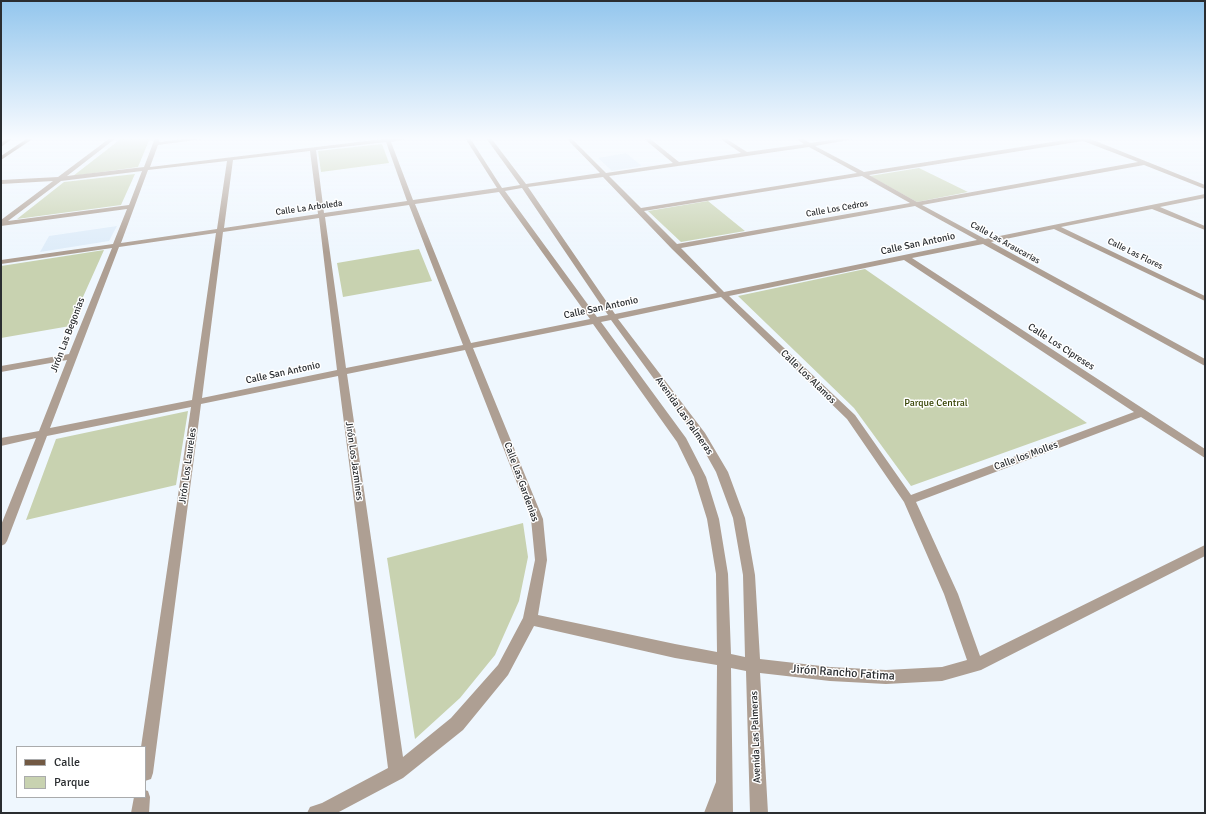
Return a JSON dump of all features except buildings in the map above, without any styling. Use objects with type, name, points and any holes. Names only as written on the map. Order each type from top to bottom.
[{"type":"street","points":[[1,224],[63,176]]},
{"type":"street","points":[[1,182],[85,176]]},
{"type":"street","name":"Jirón Las Begonias","points":[[1,540],[143,176]]},
{"type":"street","name":"Jirón Los Laureles","points":[[146,767],[228,176]]},
{"type":"street","name":"Jirón Los Jazmines","points":[[316,176],[397,772]]},
{"type":"street","name":"Calle Las Gardenias","points":[[316,813],[325,810],[397,772],[457,724],[503,670],[530,618],[541,560],[537,519],[400,176]]},
{"type":"street","name":"Avenida Las Palmeras","points":[[492,176],[682,441],[700,477],[713,519],[722,574],[724,661],[724,813]]},
{"type":"street","name":"Avenida Las Palmeras","points":[[516,176],[613,317],[701,436],[722,472],[738,518],[749,575],[759,813]]},
{"type":"street","name":"Calle La Arboleda","points":[[1,262],[597,176]]},
{"type":"street","name":"Calle Los Alamos","points":[[605,176],[723,295],[851,417],[909,500],[951,594],[976,665]]},
{"type":"street","points":[[640,210],[850,176]]},
{"type":"street","name":"Calle Las Araucarias","points":[[866,176],[1205,364]]},
{"type":"street","name":"Calle Los Cedros","points":[[675,247],[1072,176]]},
{"type":"street","points":[[1177,176],[1205,187]]},
{"type":"street","name":"Calle San Antonio","points":[[1,442],[1205,196]]},
{"type":"street","points":[[1,224],[130,207]]},
{"type":"street","points":[[1154,207],[1205,228]]},
{"type":"street","name":"Calle Las Flores","points":[[1056,227],[1205,300]]},
{"type":"street","name":"Calle Los Cipreses","points":[[905,258],[1205,454]]},
{"type":"street","points":[[1,369],[72,356]]},
{"type":"street","name":"Calle los Molles","points":[[909,500],[1142,413]]},
{"type":"street","name":"Jirón Rancho Fatima","points":[[530,618],[724,661],[753,665],[886,677],[942,674],[976,665],[1205,550]]},
{"type":"street","points":[[713,813],[724,778]]},
{"type":"street","points":[[140,813],[142,798]]},
{"type":"shaded area","points":[[117,226],[109,241],[40,252],[49,236]]},
{"type":"green space","points":[[117,176],[134,176],[121,205],[17,219],[64,182]]},
{"type":"green space","points":[[870,176],[935,176],[968,192],[917,202]]},
{"type":"green space","points":[[708,201],[745,231],[681,242],[648,211]]},
{"type":"green space","points":[[419,249],[432,281],[343,297],[337,263]]},
{"type":"green space","points":[[104,250],[70,326],[1,338],[1,266]]},
{"type":"green space","name":"Parque Central","points":[[865,269],[1087,423],[911,486],[854,408],[738,296]]},
{"type":"green space","points":[[188,411],[176,485],[26,520],[56,439]]},
{"type":"green space","points":[[523,523],[528,557],[519,601],[495,655],[460,698],[415,739],[387,558]]}]
